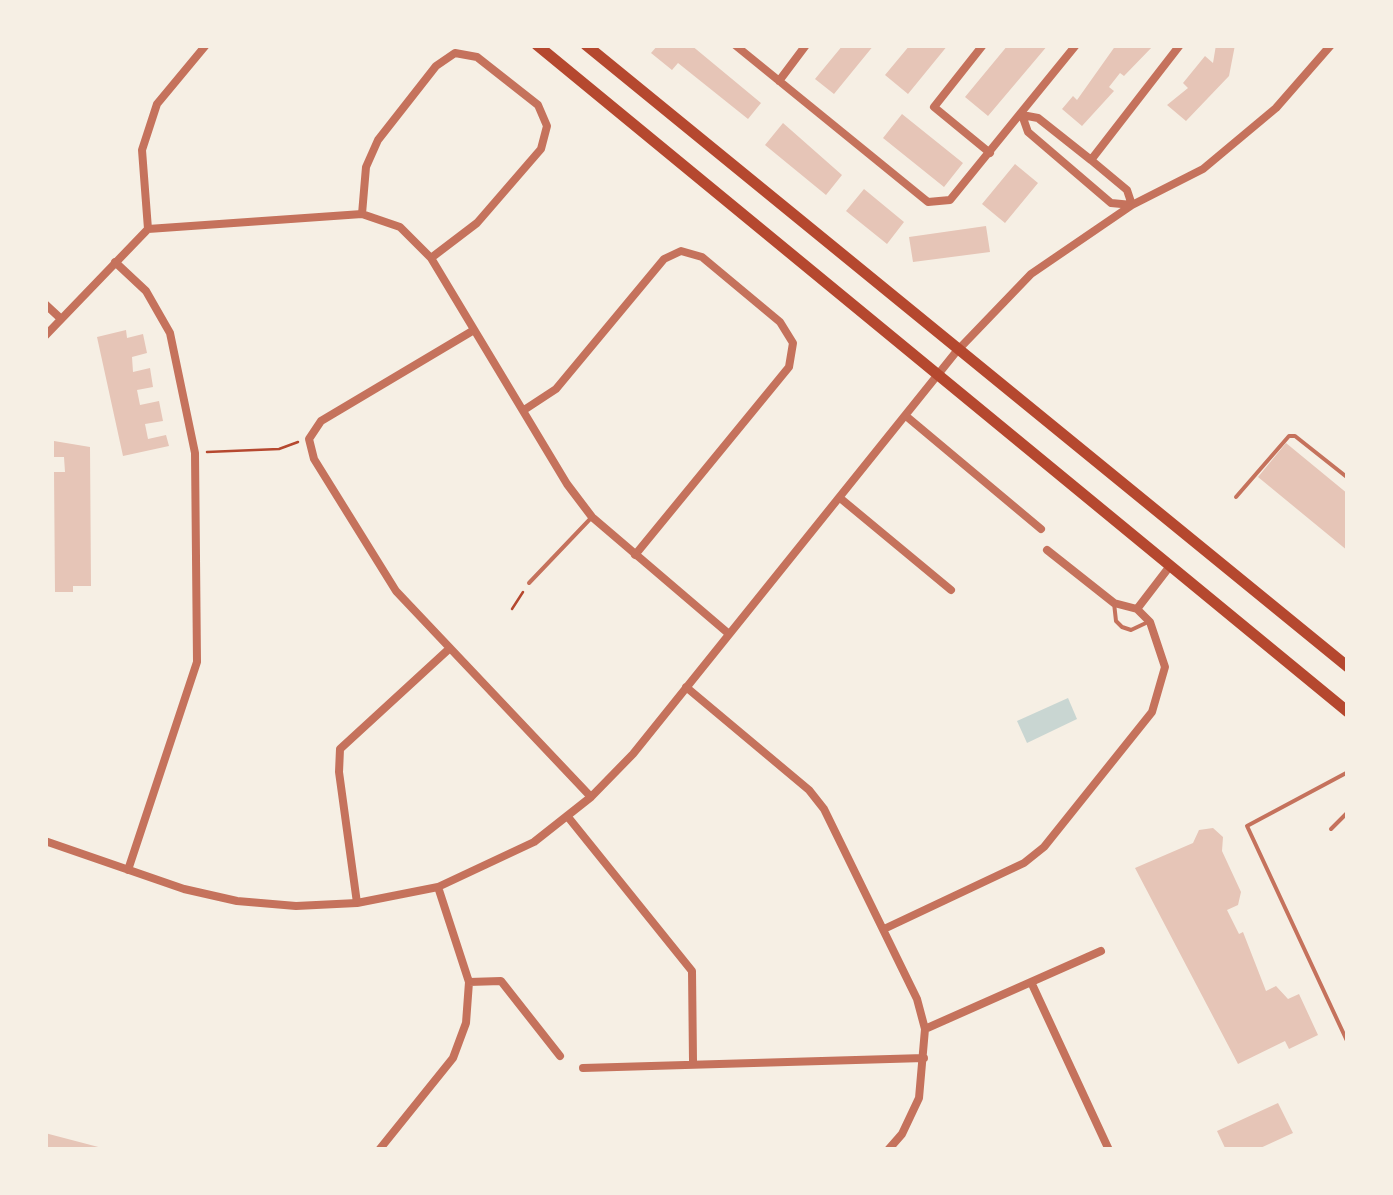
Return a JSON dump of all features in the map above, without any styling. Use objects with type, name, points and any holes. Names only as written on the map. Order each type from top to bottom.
[{"type":"main road","points":[[537,45],[1348,712]]},
{"type":"main road","points":[[586,45],[956,352],[1348,667]]},
{"type":"street","points":[[148,229],[142,150],[157,104],[206,45]]},
{"type":"street","points":[[735,45],[928,202],[950,200],[1076,45]]},
{"type":"street","points":[[779,81],[806,45]]},
{"type":"street","points":[[983,45],[934,108],[990,153]]},
{"type":"street","points":[[1091,160],[1180,45]]},
{"type":"street","points":[[45,840],[128,870],[237,902],[296,906],[357,903],[438,888],[534,842],[591,796],[633,754],[956,352],[1031,274],[1132,205],[1203,169],[1276,108],[1331,45]]},
{"type":"street","points":[[362,214],[366,166],[378,140],[436,66],[454,53],[477,57],[538,105],[548,126],[541,149],[477,224],[432,258]]},
{"type":"street","points":[[1022,115],[1028,132],[1111,203],[1132,205]]},
{"type":"street","points":[[1022,115],[1038,118],[1128,190],[1132,205]]},
{"type":"street","points":[[45,336],[59,317],[148,229],[362,214],[400,227],[432,258],[566,484],[592,516],[729,634]]},
{"type":"street","points":[[524,410],[556,389],[664,259],[681,251],[702,256],[780,322],[793,342],[789,367],[636,555]]},
{"type":"street","points":[[114,262],[146,292],[170,333],[196,453],[197,662],[128,870]]},
{"type":"street","points":[[45,304],[59,317]]},
{"type":"street","points":[[474,330],[321,421],[309,439],[314,459],[396,590],[591,796]]},
{"type":"street","points":[[906,416],[1042,528]]},
{"type":"street","points":[[840,498],[951,590]]},
{"type":"street","points":[[884,929],[1024,863],[1044,847],[1152,712],[1165,667],[1150,622],[1137,609],[1114,603],[1046,550]]},
{"type":"street","points":[[1137,609],[1170,566]]},
{"type":"street","points":[[357,903],[339,772],[340,750],[450,648]]},
{"type":"street","points":[[686,687],[809,790],[836,829],[916,999],[925,1030],[919,1098],[902,1134],[888,1150]]},
{"type":"street","points":[[568,816],[692,971],[693,1062]]},
{"type":"street","points":[[379,1150],[452,1058],[466,1024],[469,982],[438,888]]},
{"type":"street","points":[[925,1030],[1101,951]]},
{"type":"street","points":[[469,982],[500,981],[560,1056]]},
{"type":"street","points":[[1030,982],[1109,1150]]},
{"type":"street","points":[[583,1068],[924,1058]]},
{"type":"lane","points":[[1236,498],[1289,436],[1295,436],[1348,478]]},
{"type":"lane","points":[[529,582],[592,516]]},
{"type":"lane","points":[[1114,603],[1116,621],[1122,627],[1132,630],[1150,622]]},
{"type":"lane","points":[[1348,772],[1247,826],[1348,1043]]},
{"type":"lane","points":[[1332,829],[1348,812]]},
{"type":"path","points":[[196,453],[278,449],[309,439]]},
{"type":"path","points":[[512,609],[529,582]]},
{"type":"shaded area","points":[[1068,698],[1077,719],[1027,743],[1017,721]]},
{"type":"building","points":[[658,45],[691,45],[761,103],[748,119],[678,63],[672,70],[651,53]]},
{"type":"building","points":[[843,45],[874,45],[834,94],[815,79]]},
{"type":"building","points":[[910,45],[948,45],[908,94],[885,75]]},
{"type":"building","points":[[1008,45],[1048,45],[988,116],[965,97]]},
{"type":"building","points":[[1116,45],[1154,45],[1124,76],[1120,73],[1109,87],[1114,91],[1082,126],[1062,109],[1073,96],[1077,100]]},
{"type":"building","points":[[1216,45],[1235,45],[1229,76],[1186,121],[1167,105],[1188,88],[1183,83],[1205,56],[1213,63]]},
{"type":"building","points":[[902,114],[963,163],[944,187],[883,138]]},
{"type":"building","points":[[783,123],[842,175],[826,195],[765,145]]},
{"type":"building","points":[[1015,164],[1038,183],[1005,223],[982,204]]},
{"type":"building","points":[[864,189],[904,222],[887,244],[846,211]]},
{"type":"building","points":[[986,226],[990,252],[913,262],[909,237]]},
{"type":"building","points":[[126,330],[127,338],[143,334],[147,353],[132,357],[133,372],[150,368],[153,387],[137,390],[140,405],[159,401],[163,421],[145,424],[148,439],[166,435],[169,446],[123,456],[97,337]]},
{"type":"building","points":[[54,441],[90,447],[91,586],[73,586],[73,592],[55,592],[54,472],[65,472],[64,457],[54,457]]},
{"type":"building","points":[[1286,443],[1348,494],[1348,551],[1258,477]]},
{"type":"building","points":[[1213,828],[1223,837],[1222,851],[1241,892],[1238,905],[1227,910],[1239,934],[1243,932],[1266,991],[1276,986],[1288,999],[1299,994],[1318,1035],[1289,1049],[1285,1041],[1238,1064],[1135,868],[1193,843],[1199,830]]},
{"type":"building","points":[[1278,1103],[1293,1133],[1256,1150],[1226,1150],[1217,1131]]},
{"type":"building","points":[[45,1133],[106,1149],[106,1150],[45,1150]]}]
